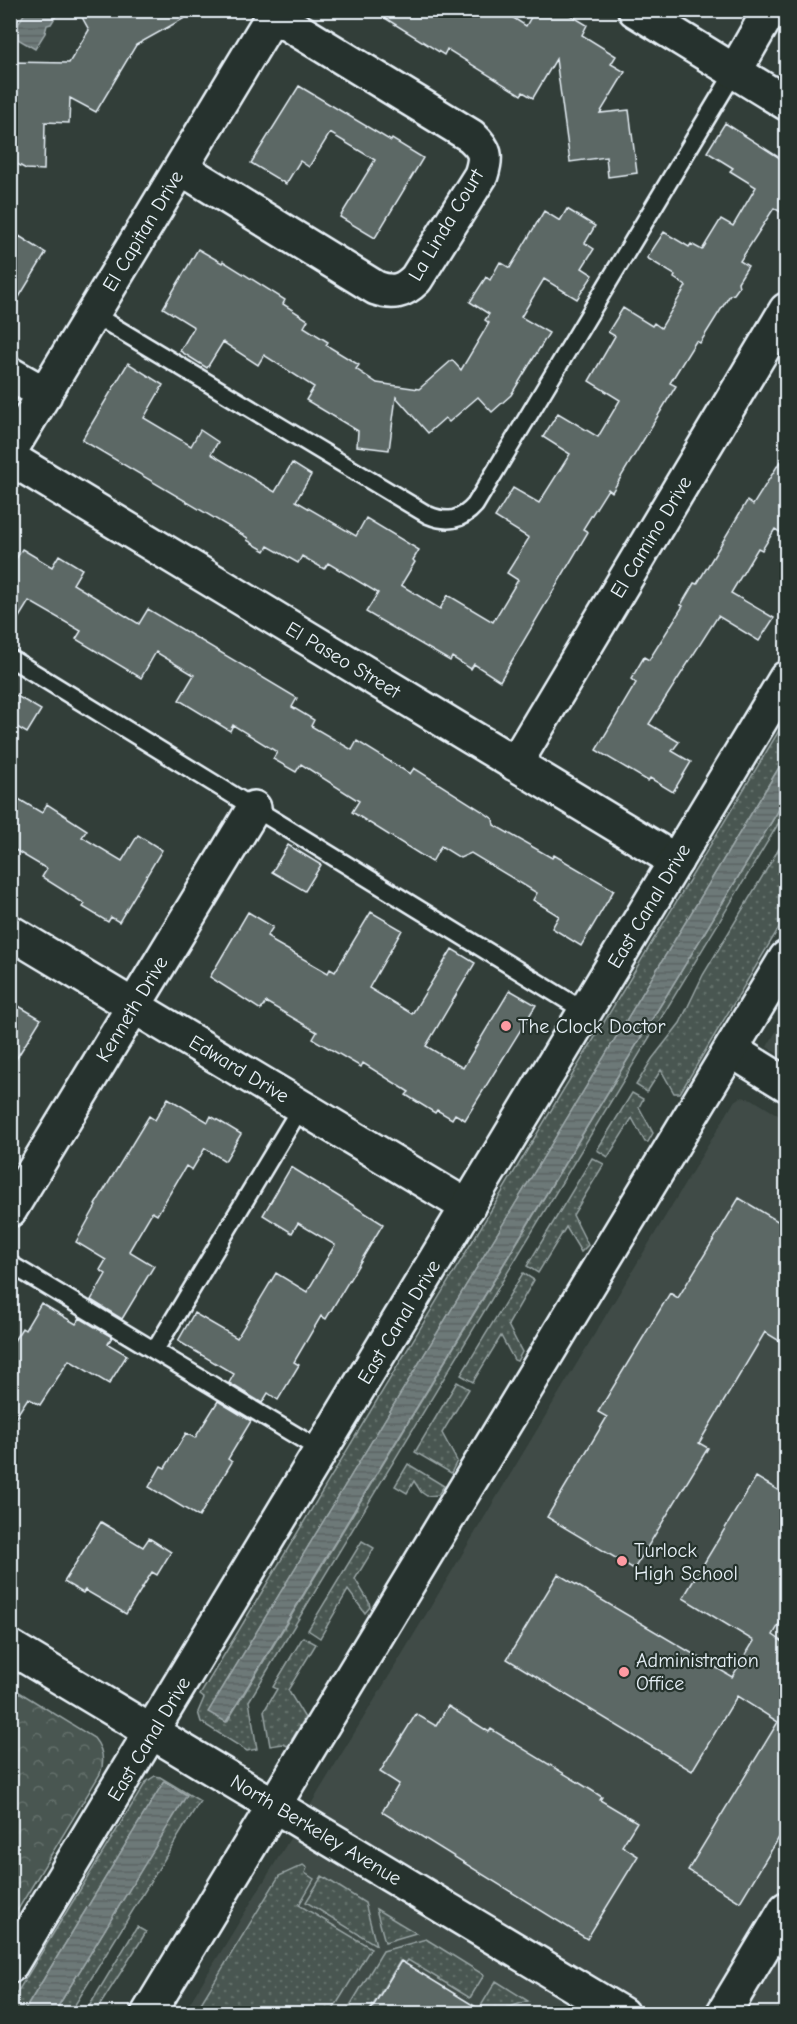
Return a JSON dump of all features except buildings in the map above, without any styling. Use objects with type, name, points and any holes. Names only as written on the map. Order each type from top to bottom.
[{"type":"street","points":[[635,10],[786,103]]},
{"type":"street","points":[[735,71],[770,10]]},
{"type":"street","name":"La Linda Court","points":[[181,168],[376,288],[398,292],[408,287],[416,279],[481,175],[485,154],[471,136],[275,13]]},
{"type":"street","name":"El Capitan Drive","points":[[10,451],[275,13]]},
{"type":"street","name":"El Camino Drive","points":[[515,764],[786,310]]},
{"type":"street","points":[[10,374],[45,394]]},
{"type":"street","name":"El Paseo Street","points":[[10,458],[676,861]]},
{"type":"street","name":"East Canal Drive","points":[[10,1966],[786,678]]},
{"type":"street","name":"Kenneth Drive","points":[[10,1210],[254,808]]},
{"type":"street","name":"Edward Drive","points":[[10,932],[468,1207]]},
{"type":"street","points":[[148,2013],[786,958]]},
{"type":"street","points":[[731,1050],[786,1084]]},
{"type":"street","name":"North Berkeley Avenue","points":[[10,1647],[621,2013]]},
{"type":"street","points":[[723,2013],[786,1909]]},
{"type":"lane","points":[[93,315],[428,514],[442,520],[456,520],[469,512],[475,504],[735,71]]},
{"type":"lane","points":[[10,658],[586,1012]]},
{"type":"lane","points":[[155,1350],[301,1107]]},
{"type":"lane","points":[[10,1264],[322,1451]]},
{"type":"shaded area","points":[[26,11],[59,11],[51,24],[47,25],[35,49],[11,35]]},
{"type":"shaded area","points":[[786,756],[786,798],[226,1722],[208,1712]]},
{"type":"shaded area","points":[[786,1014],[786,1059],[767,1047]]},
{"type":"shaded area","name":"Turlock High School","points":[[741,1097],[752,1099],[786,1120],[786,2013],[183,2014],[734,1102]]},
{"type":"shaded area","points":[[164,1781],[187,1795],[54,2013],[23,2013]]},
{"type":"green space","points":[[786,719],[786,756],[209,1711],[227,1722],[786,798],[786,811],[249,1701],[257,1749],[247,1751],[201,1722],[198,1712],[204,1698],[200,1695]]},
{"type":"green space","points":[[786,837],[786,916],[680,1093],[674,1093],[661,1070],[647,1092],[636,1085],[652,1059],[680,1023],[703,975]]},
{"type":"green space","points":[[632,1093],[643,1099],[639,1107],[653,1133],[648,1142],[645,1142],[632,1118],[608,1157],[597,1150]]},
{"type":"green space","points":[[592,1158],[604,1164],[573,1215],[588,1245],[581,1252],[566,1227],[538,1273],[527,1266]]},
{"type":"green space","points":[[523,1273],[534,1280],[508,1325],[522,1352],[517,1361],[514,1360],[501,1336],[473,1382],[461,1375]]},
{"type":"green space","points":[[457,1382],[469,1389],[442,1433],[457,1461],[451,1473],[415,1452]]},
{"type":"green space","points":[[408,1464],[444,1486],[438,1495],[427,1496],[421,1492],[414,1481],[407,1493],[395,1486]]},
{"type":"green space","points":[[362,1541],[374,1548],[355,1579],[370,1607],[365,1613],[348,1590],[320,1638],[308,1630]]},
{"type":"green space","points":[[303,1637],[316,1644],[288,1690],[305,1718],[288,1746],[283,1744],[270,1746],[264,1711],[277,1689],[273,1687]]},
{"type":"green space","points":[[11,1687],[94,1738],[103,1760],[100,1774],[11,1921]]},
{"type":"green space","points":[[155,1776],[200,1801],[70,2013],[54,2013],[186,1795],[164,1782],[23,2013],[11,2013],[10,2004],[146,1782]]},
{"type":"green space","points":[[303,1865],[307,1868],[305,1873],[314,1879],[299,1905],[371,1948],[331,2013],[195,2013],[279,1876]]},
{"type":"green space","points":[[322,1876],[365,1903],[376,1945],[306,1902]]},
{"type":"green space","points":[[376,1909],[416,1933],[385,1942]]},
{"type":"green space","points":[[137,1927],[146,1932],[140,1942],[95,2013],[85,2013]]},
{"type":"green space","points":[[426,1939],[484,1975],[470,1998],[408,1960],[405,1964],[400,1961],[368,2013],[345,2014],[383,1951]]},
{"type":"green space","points":[[496,1981],[528,2001],[491,2013],[479,2009]]},
{"type":"place","name":"The Clock Doctor","points":[[506,1026]]},
{"type":"place","name":"Turlock High School","points":[[622,1561]]},
{"type":"place","name":"Administration Office","points":[[624,1672]]}]
